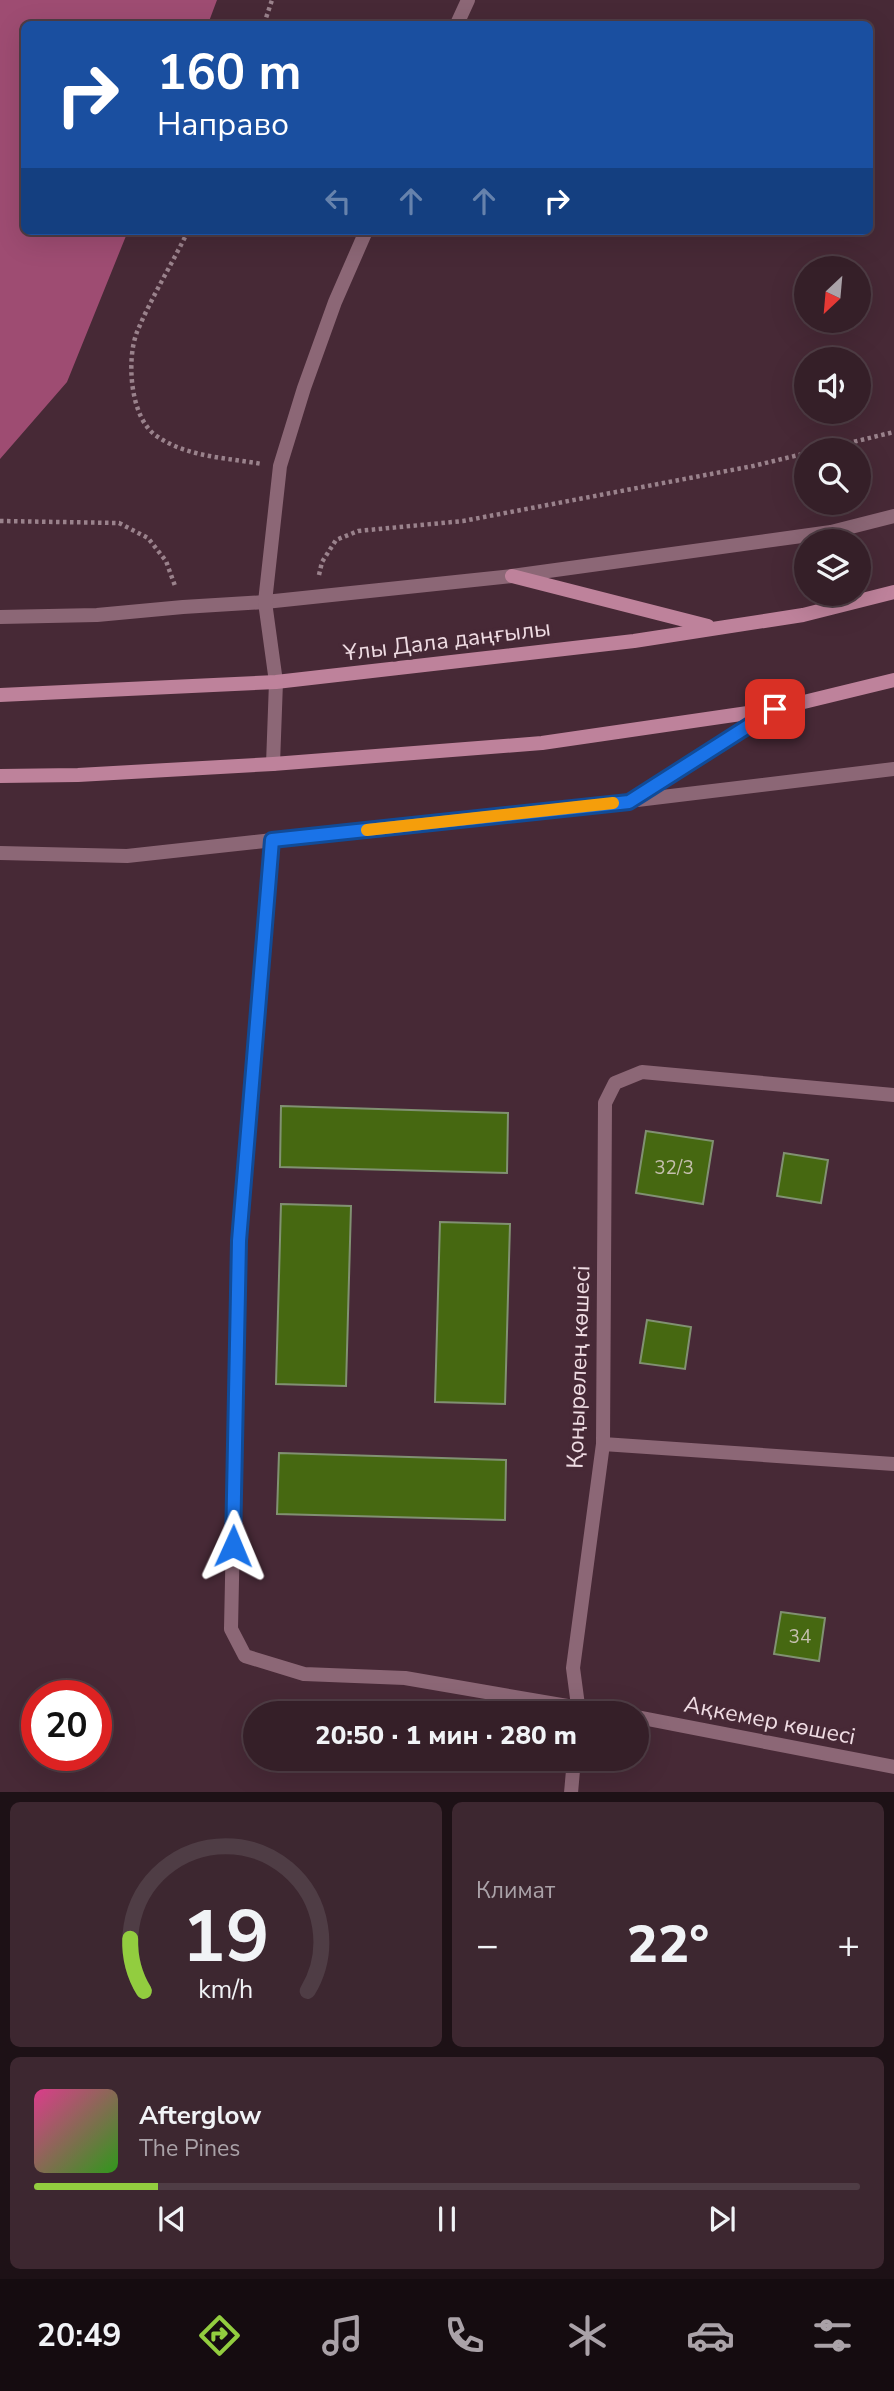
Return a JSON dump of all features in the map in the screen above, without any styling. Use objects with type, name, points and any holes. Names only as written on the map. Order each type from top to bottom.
[{"type":"main road","points":[[512,576],[713,628]]},
{"type":"main road","name":"Ұлы Дала даңғылы","points":[[0,695],[276,682],[634,641],[803,615],[894,592]]},
{"type":"main road","points":[[0,776],[78,775],[273,764],[542,743],[775,709],[894,680]]},
{"type":"main road","points":[[629,802],[775,709]]},
{"type":"street","points":[[458,21],[467,0]]},
{"type":"street","points":[[273,764],[276,682],[265,602],[280,467],[330,314],[364,235]]},
{"type":"street","points":[[0,617],[97,615],[265,602],[512,576],[831,532],[894,516]]},
{"type":"street","points":[[0,853],[127,856],[629,802],[894,769]]},
{"type":"street","points":[[272,840],[239,1241],[231,1629],[245,1656],[304,1674],[405,1678],[526,1701]]},
{"type":"street","name":"Қоңырөлең көшесі","points":[[578,1701],[573,1668],[603,1444],[605,1103],[615,1083],[642,1072],[894,1095]]},
{"type":"street","points":[[603,1444],[894,1464]]},
{"type":"street","name":"Ақкемер көшесі","points":[[649,1719],[894,1767]]},
{"type":"street","points":[[571,1792],[573,1771]]},
{"type":"path","points":[[265,21],[272,0]]},
{"type":"path","points":[[186,235],[136,335],[131,383],[138,414],[155,436],[190,452],[280,467]]},
{"type":"path","points":[[869,438],[894,432]]},
{"type":"path","points":[[314,597],[322,562],[336,540],[358,531],[463,521],[794,456]]},
{"type":"path","points":[[0,521],[119,523],[148,538],[166,561],[183,607]]},
{"type":"shaded area","points":[[0,0],[217,0],[209,21],[21,21],[21,235],[126,235],[67,382],[0,459]]},
{"type":"building","points":[[281,1106],[508,1113],[507,1173],[280,1167]]},
{"type":"building","points":[[646,1131],[713,1141],[703,1204],[636,1193]]},
{"type":"building","points":[[784,1153],[828,1160],[821,1203],[777,1196]]},
{"type":"building","points":[[281,1204],[351,1206],[346,1386],[276,1384]]},
{"type":"building","points":[[440,1222],[510,1224],[505,1404],[435,1402]]},
{"type":"building","points":[[647,1320],[691,1327],[685,1369],[640,1363]]},
{"type":"building","points":[[279,1453],[506,1460],[505,1520],[277,1514]]},
{"type":"building","points":[[781,1612],[825,1618],[819,1661],[774,1654]]},
{"type":"slow traffic","points":[[367,830],[613,803]]},
{"type":"route","points":[[233,1546],[239,1241],[272,840],[629,802],[775,709]]}]
